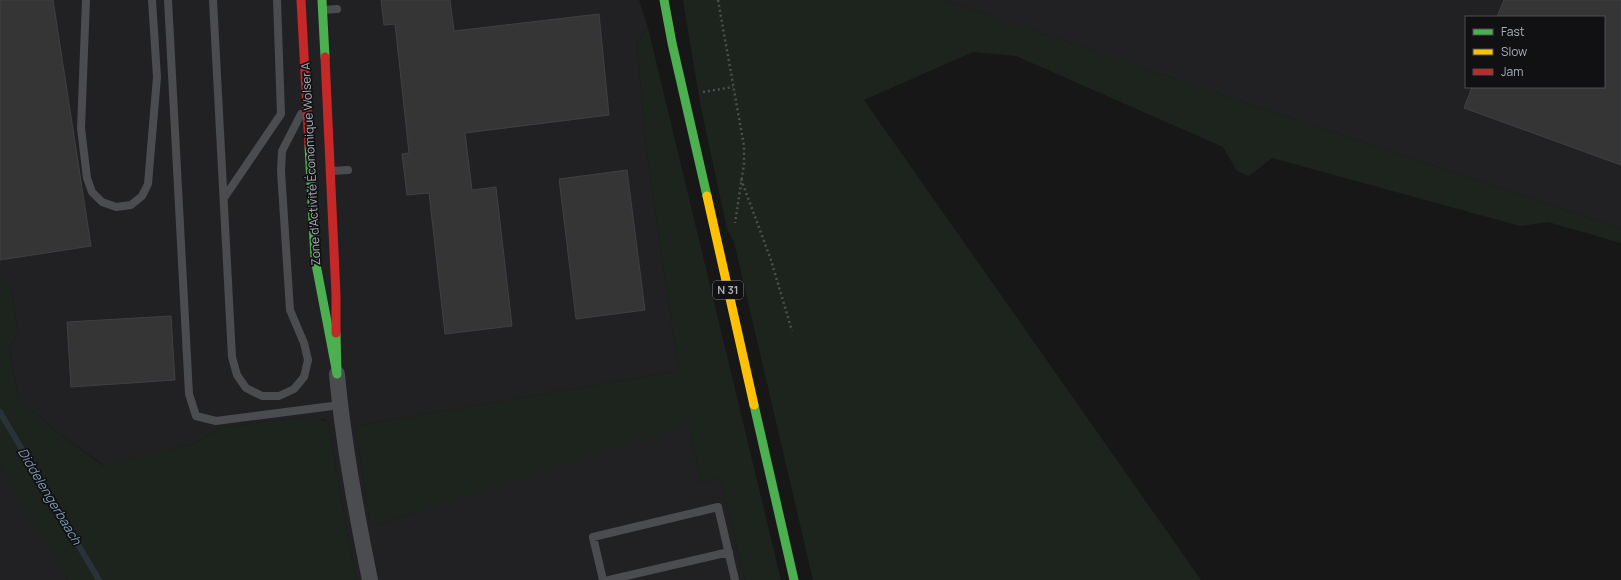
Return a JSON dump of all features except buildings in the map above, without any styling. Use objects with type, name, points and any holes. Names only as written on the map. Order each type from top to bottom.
[{"type":"street","name":"Zone d'Activité Économique Wolser A","points":[[301,0],[312,11],[320,172],[315,258],[337,374]]},
{"type":"street","name":"Zone d'Activité Économique Wolser A","points":[[322,0],[312,11],[307,100],[320,172],[336,295],[337,374],[340,405],[359,530],[370,580]]},
{"type":"street","name":"N 31","points":[[664,0],[794,580]]},
{"type":"lane","points":[[86,0],[81,128],[87,178],[92,192],[102,202],[116,207],[131,205],[142,196],[148,184],[157,77],[152,0]]},
{"type":"lane","points":[[168,0],[189,394],[196,416],[216,421],[340,405]]},
{"type":"lane","points":[[213,0],[232,357],[237,375],[246,388],[262,396],[279,396],[294,389],[304,377],[308,360],[304,342],[290,310],[281,171],[282,151],[307,100]]},
{"type":"lane","points":[[224,198],[281,114],[277,0]]},
{"type":"lane","points":[[312,11],[337,9]]},
{"type":"lane","points":[[320,172],[348,170]]},
{"type":"lane","points":[[603,580],[593,537],[718,507],[735,580]]},
{"type":"lane","points":[[609,580],[729,552]]},
{"type":"path","points":[[718,0],[744,146],[744,164],[735,226]]},
{"type":"path","points":[[684,94],[733,88]]},
{"type":"path","points":[[741,179],[771,260],[792,331]]},
{"type":"shaded area","points":[[0,0],[639,0],[648,28],[637,43],[647,155],[679,371],[355,426],[371,527],[689,424],[701,482],[721,479],[745,580],[357,580],[328,422],[323,419],[313,420],[304,417],[222,427],[192,444],[103,465],[57,432],[18,398],[9,348],[18,331],[11,289],[0,277]]},
{"type":"shaded area","points":[[683,0],[942,0],[1621,229],[1621,243],[1548,222],[1520,226],[1272,158],[1249,176],[1237,171],[1223,147],[1016,56],[973,52],[864,100],[1201,580],[813,580],[734,242],[727,229],[701,108]]},
{"type":"shaded area","points":[[942,0],[1621,0],[1621,229]]},
{"type":"shaded area","points":[[648,28],[781,580],[745,580],[721,479],[701,482],[689,425],[371,527],[355,426],[679,371],[647,155],[637,43]]},
{"type":"shaded area","points":[[0,277],[11,289],[18,331],[9,348],[18,398],[57,432],[102,465],[192,444],[222,427],[304,417],[328,422],[357,580],[67,580],[0,467]]},
{"type":"shaded area","points":[[0,467],[45,541],[67,580],[0,580]]},
{"type":"waterway","name":"Diddelengerbaach","points":[[0,412],[99,580]]},
{"type":"traffic: fast","points":[[322,0],[325,57]]},
{"type":"traffic: fast","points":[[664,0],[672,43],[707,196]]},
{"type":"traffic: fast","points":[[309,146],[315,259],[337,374],[336,333]]},
{"type":"traffic: fast","points":[[754,405],[794,580]]},
{"type":"traffic: slow","points":[[707,196],[754,405]]},
{"type":"traffic: jam","points":[[301,0],[309,146]]},
{"type":"traffic: jam","points":[[325,57],[336,295],[336,333]]}]
